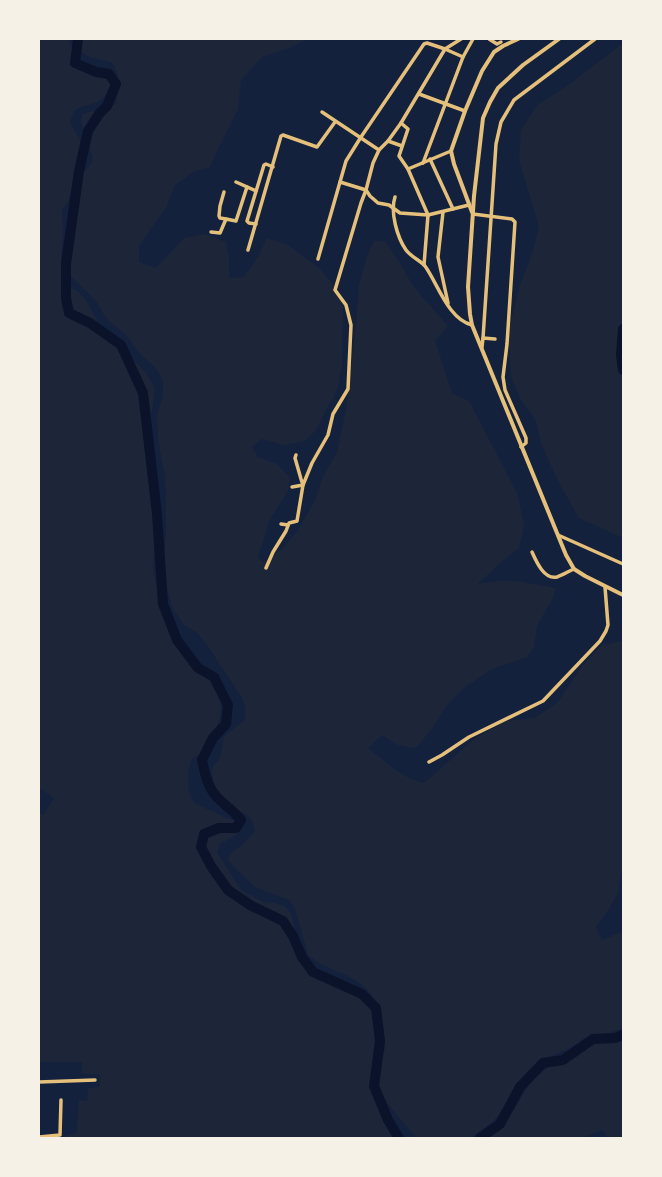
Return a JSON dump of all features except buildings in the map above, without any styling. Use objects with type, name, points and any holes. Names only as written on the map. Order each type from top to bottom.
[{"type":"street","points":[[281,524],[288,525],[290,522],[295,523],[297,521],[303,485],[312,463],[328,435],[333,414],[348,389],[351,325],[346,305],[335,290],[373,163],[379,150],[388,141],[401,123],[445,49],[461,39]]},
{"type":"street","points":[[422,163],[462,57],[474,39]]},
{"type":"street","points":[[489,39],[498,44],[501,42],[518,39]]},
{"type":"street","points":[[560,39],[523,65],[498,88],[490,102],[484,118],[474,196],[468,287],[470,314],[472,325],[566,555],[574,569],[605,587],[623,595]]},
{"type":"street","points":[[482,347],[496,144],[501,122],[514,100],[595,39]]},
{"type":"street","points":[[473,214],[454,164],[451,151],[465,111],[482,71],[501,42]]},
{"type":"street","points":[[318,259],[346,161],[425,43],[445,49],[462,57]]},
{"type":"street","points":[[419,94],[465,111]]},
{"type":"street","points":[[322,112],[379,150]]},
{"type":"street","points":[[248,250],[282,135],[317,147],[335,122]]},
{"type":"street","points":[[401,123],[408,129],[399,156],[408,169],[428,214],[424,265]]},
{"type":"street","points":[[388,141],[402,146]]},
{"type":"street","points":[[408,169],[451,151]]},
{"type":"street","points":[[430,159],[453,209]]},
{"type":"street","points":[[256,224],[249,223],[247,221],[264,165],[266,164],[273,167]]},
{"type":"street","points":[[236,182],[256,191]]},
{"type":"street","points":[[340,182],[366,190],[378,203],[389,205],[400,213],[428,214],[443,212],[469,205]]},
{"type":"street","points":[[224,192],[219,216],[220,218],[234,221],[247,187]]},
{"type":"street","points":[[466,196],[474,196]]},
{"type":"street","points":[[395,197],[392,207],[396,230],[406,250],[424,265],[440,294],[448,305],[463,322],[472,325]]},
{"type":"street","points":[[443,212],[438,257],[448,305]]},
{"type":"street","points":[[473,214],[512,219],[514,222],[507,344],[503,377],[505,390],[526,438],[526,443],[521,447]]},
{"type":"street","points":[[211,232],[220,233],[226,219]]},
{"type":"street","points":[[483,338],[495,339]]},
{"type":"street","points":[[296,455],[295,458],[303,485]]},
{"type":"street","points":[[292,487],[303,485]]},
{"type":"street","points":[[266,568],[288,525]]},
{"type":"street","points":[[558,535],[623,564]]},
{"type":"street","points":[[532,552],[542,571],[551,576],[557,577],[574,569]]},
{"type":"street","points":[[429,762],[469,737],[542,701],[600,641],[606,631],[608,617],[605,587]]},
{"type":"street","points":[[39,1082],[95,1080]]},
{"type":"street","points":[[39,1137],[60,1135],[61,1100]]},
{"type":"shaded area","points":[[39,39],[69,39],[69,43],[82,60],[90,66],[103,68],[111,76],[112,89],[98,102],[76,110],[70,122],[87,153],[86,160],[79,167],[74,178],[68,202],[62,209],[63,232],[61,268],[66,281],[72,288],[79,292],[87,302],[102,330],[111,336],[145,372],[155,390],[150,421],[149,462],[150,481],[157,523],[157,544],[154,552],[153,566],[155,579],[165,619],[174,635],[189,648],[214,681],[221,703],[220,717],[210,747],[191,760],[188,772],[189,793],[194,803],[238,823],[241,828],[238,834],[220,844],[217,852],[241,890],[263,902],[275,903],[284,906],[292,916],[299,950],[307,964],[325,975],[356,986],[364,991],[369,997],[378,1032],[378,1041],[371,1072],[372,1090],[383,1113],[403,1138],[66,1138],[67,1135],[77,1133],[79,1100],[87,1101],[88,1088],[100,1087],[100,1075],[82,1073],[82,1062],[39,1062],[39,813],[43,815],[54,798],[39,788]]},
{"type":"shaded area","points":[[76,39],[308,39],[289,48],[262,57],[241,80],[238,109],[210,167],[193,172],[174,186],[167,206],[139,246],[139,262],[156,268],[184,238],[205,234],[226,242],[229,259],[229,278],[244,277],[259,255],[267,238],[288,245],[319,268],[332,283],[343,302],[342,366],[338,387],[316,430],[305,441],[283,445],[262,439],[252,447],[258,457],[277,464],[290,478],[288,491],[269,521],[258,558],[263,562],[282,549],[298,530],[315,500],[323,477],[337,452],[346,410],[356,326],[359,285],[367,256],[374,241],[385,241],[399,261],[413,286],[448,326],[435,341],[452,393],[469,401],[518,495],[524,526],[519,548],[500,563],[478,584],[497,581],[516,581],[556,588],[553,598],[537,626],[534,647],[527,657],[492,669],[465,687],[447,705],[431,730],[416,748],[398,745],[382,735],[368,748],[402,774],[424,783],[474,739],[506,721],[535,718],[558,702],[582,666],[602,645],[623,641],[623,863],[618,893],[608,911],[596,927],[602,940],[623,931],[623,1028],[610,1033],[590,1035],[570,1048],[545,1059],[533,1067],[524,1077],[496,1118],[470,1138],[417,1138],[407,1127],[388,1104],[377,1084],[376,1080],[385,1043],[379,1012],[370,993],[364,986],[349,976],[323,965],[308,955],[297,915],[289,900],[255,887],[230,863],[228,859],[231,853],[241,846],[255,831],[250,818],[216,800],[212,774],[213,766],[220,758],[224,736],[245,720],[246,708],[242,698],[206,643],[196,632],[184,625],[173,609],[165,582],[163,565],[166,535],[166,494],[165,476],[158,438],[157,415],[163,396],[163,381],[156,368],[141,355],[126,335],[110,322],[104,315],[97,302],[72,277],[68,267],[67,257],[71,207],[80,178],[91,164],[93,158],[83,130],[81,121],[82,115],[85,113],[104,110],[116,103],[118,87],[117,72],[111,62],[85,54],[78,46]]},
{"type":"shaded area","points":[[623,43],[623,538],[579,518],[558,481],[541,443],[536,421],[520,398],[511,376],[508,332],[520,285],[533,251],[539,226],[519,160],[521,130],[537,105],[566,87]]},
{"type":"shaded area","points":[[623,1036],[623,1138],[607,1138],[603,1130],[582,1138],[487,1138],[511,1113],[536,1076],[585,1043],[597,1043]]},
{"type":"waterway","points":[[78,39],[75,63],[96,72],[109,74],[116,84],[107,106],[99,114],[88,131],[79,171],[66,264],[66,298],[69,313],[90,323],[121,345],[143,393],[157,514],[163,604],[177,640],[198,668],[214,677],[228,705],[226,724],[213,738],[202,760],[204,771],[213,792],[241,820],[236,828],[219,828],[204,834],[201,847],[211,866],[228,890],[250,905],[283,921],[293,936],[302,957],[313,972],[362,994],[376,1008],[380,1041],[374,1086],[388,1120],[399,1138]]},
{"type":"waterway","points":[[623,329],[621,355],[623,370]]},
{"type":"waterway","points":[[480,1138],[500,1124],[520,1087],[543,1063],[563,1060],[593,1039],[615,1038],[623,1035]]}]
